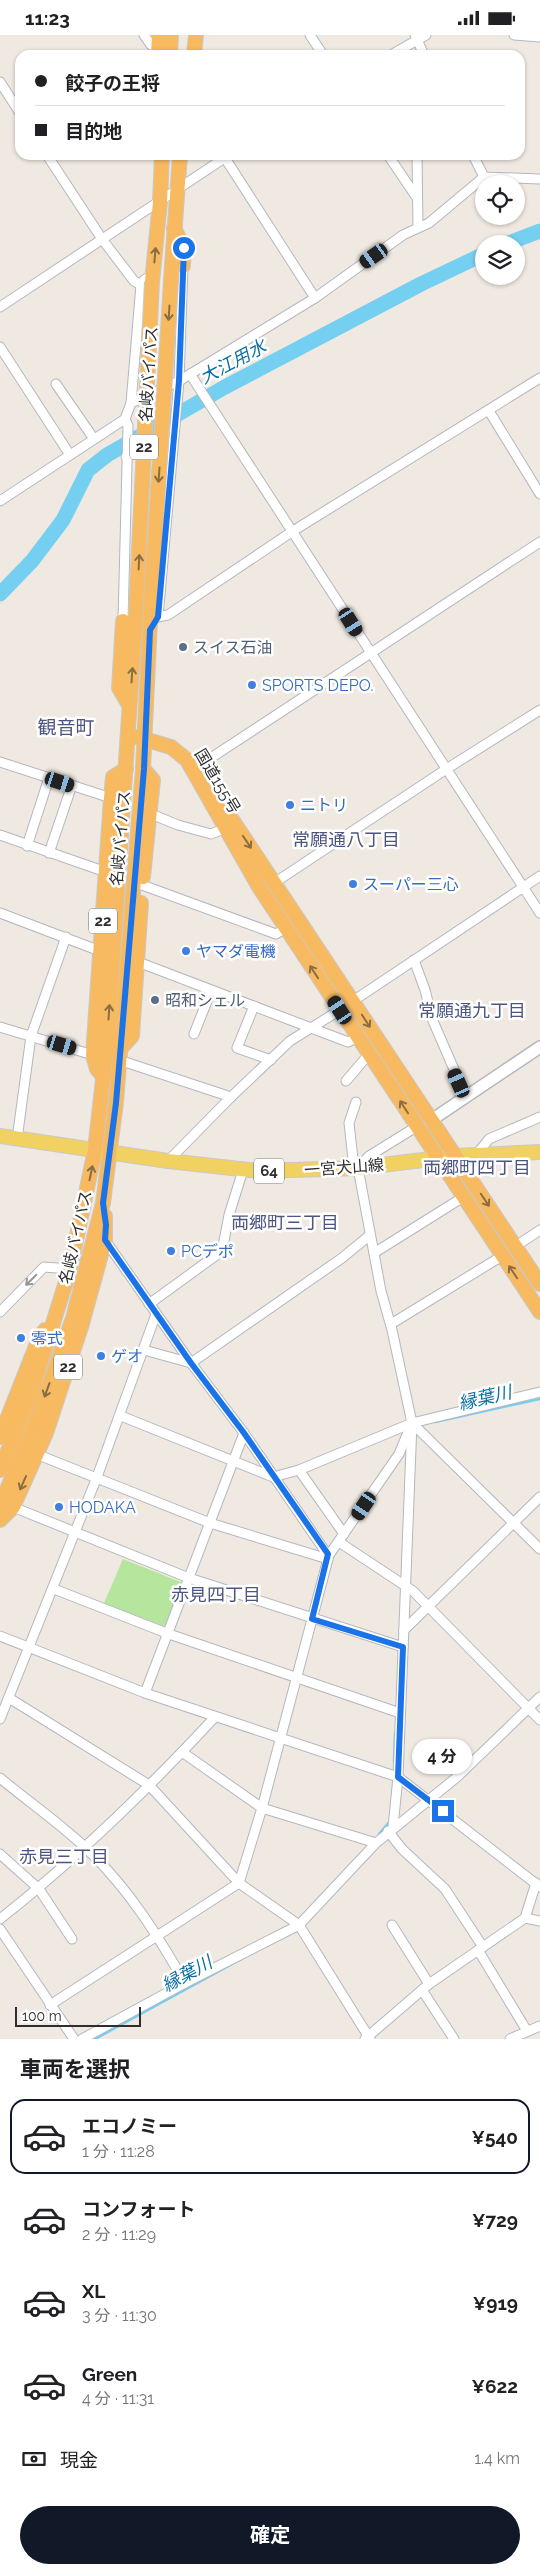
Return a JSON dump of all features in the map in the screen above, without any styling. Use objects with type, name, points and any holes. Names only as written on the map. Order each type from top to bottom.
[{"type":"highway","points":[[161,48],[171,35]]},
{"type":"highway","points":[[188,50],[189,35]]},
{"type":"highway","points":[[194,50],[196,35]]},
{"type":"highway","name":"名岐バイパス","points":[[6,1506],[73,1318],[103,1203],[110,1153],[144,769],[151,600],[178,265],[174,228],[179,160]]},
{"type":"highway","name":"名岐バイパス","points":[[0,1470],[30,1397],[70,1269],[95,1150],[104,1077],[136,611],[149,281],[160,202],[161,161]]},
{"type":"highway","name":"22","points":[[150,630],[158,617]]},
{"type":"highway","points":[[123,621],[119,688],[130,705]]},
{"type":"highway","name":"国道155号","points":[[128,735],[145,736],[172,742],[181,749],[196,767],[540,1285]]},
{"type":"highway","name":"国道155号","points":[[145,736],[171,747],[187,760],[286,928],[436,1158],[540,1312]]},
{"type":"highway","name":"22","points":[[93,1055],[113,777],[126,769]]},
{"type":"highway","name":"22","points":[[120,1055],[132,1036],[142,885],[151,814],[153,780],[144,769]]},
{"type":"highway","points":[[93,1055],[97,1069],[104,1077]]},
{"type":"highway","name":"22","points":[[0,1521],[6,1506],[46,1433],[82,1324],[105,1240],[106,1225],[103,1203]]},
{"type":"highway","name":"22","points":[[0,1437],[40,1337],[56,1313]]},
{"type":"highway","points":[[40,1411],[46,1433]]},
{"type":"main road","name":"一宮犬山線","points":[[0,1136],[168,1161],[258,1171],[356,1168],[455,1156],[540,1152]]},
{"type":"street","points":[[144,35],[151,45],[161,48]]},
{"type":"street","points":[[310,35],[320,50]]},
{"type":"street","points":[[398,50],[416,37],[426,35]]},
{"type":"street","points":[[514,35],[540,37]]},
{"type":"street","points":[[416,37],[422,50]]},
{"type":"street","points":[[0,83],[15,106]]},
{"type":"street","points":[[0,501],[124,419],[131,403],[149,281],[134,281],[102,239],[50,160]]},
{"type":"street","points":[[0,307],[221,160]]},
{"type":"street","points":[[229,160],[315,298]]},
{"type":"street","points":[[391,160],[417,198]]},
{"type":"street","points":[[417,160],[418,227]]},
{"type":"street","points":[[476,160],[483,175]]},
{"type":"street","points":[[525,178],[540,179]]},
{"type":"street","points":[[131,403],[179,381],[315,298],[403,235],[429,223],[475,185]]},
{"type":"street","points":[[178,265],[179,381],[158,617],[168,615],[293,531],[540,378]]},
{"type":"street","points":[[0,347],[70,455]]},
{"type":"street","points":[[190,374],[370,652],[448,768],[540,913]]},
{"type":"street","points":[[56,384],[94,439]]},
{"type":"street","points":[[489,411],[540,494]]},
{"type":"street","points":[[123,621],[128,433],[124,419]]},
{"type":"street","points":[[127,454],[175,433]]},
{"type":"street","points":[[196,767],[540,543]]},
{"type":"street","points":[[274,883],[448,768],[540,710]]},
{"type":"street","points":[[0,762],[111,798]]},
{"type":"street","points":[[27,845],[49,778]]},
{"type":"street","points":[[49,853],[72,785]]},
{"type":"street","points":[[151,814],[178,825],[211,834],[226,828]]},
{"type":"street","points":[[0,835],[106,872]]},
{"type":"street","points":[[353,1001],[540,876]]},
{"type":"street","points":[[142,885],[276,934],[286,928]]},
{"type":"street","points":[[0,913],[100,951]]},
{"type":"street","points":[[18,1139],[31,1036],[66,937]]},
{"type":"street","points":[[414,960],[425,990],[433,1021],[466,1097]]},
{"type":"street","points":[[138,962],[348,1042],[358,1037]]},
{"type":"street","points":[[194,1034],[211,991]]},
{"type":"street","points":[[254,1006],[237,1048],[271,1060]]},
{"type":"street","points":[[168,1161],[290,1041],[340,1010]]},
{"type":"street","points":[[0,1027],[93,1055]]},
{"type":"street","points":[[430,1121],[540,1047]]},
{"type":"street","points":[[346,1081],[369,1054]]},
{"type":"street","points":[[120,1055],[231,1097]]},
{"type":"street","points":[[356,1102],[349,1123],[356,1168],[412,1423],[398,1777],[391,1829],[402,1849],[446,1889],[526,2031]]},
{"type":"street","points":[[476,1155],[489,1139],[540,1117]]},
{"type":"street","points":[[356,1168],[369,1156],[416,1127]]},
{"type":"street","points":[[149,1304],[222,1251],[229,1215],[243,1169]]},
{"type":"street","points":[[374,1253],[464,1197]]},
{"type":"street","points":[[516,1247],[540,1230]]},
{"type":"street","points":[[191,1363],[342,1258],[370,1235]]},
{"type":"street","points":[[50,2005],[239,1883],[262,1808],[328,1554],[244,1433],[191,1363],[105,1240]]},
{"type":"street","points":[[391,1324],[502,1256]]},
{"type":"street","points":[[0,1312],[44,1267],[70,1269]]},
{"type":"street","points":[[0,1719],[54,1589],[121,1416],[156,1314]]},
{"type":"street","points":[[144,1350],[191,1363]]},
{"type":"street","points":[[121,1416],[273,1477],[299,1470],[412,1423],[540,1391]]},
{"type":"street","points":[[412,1423],[540,1549]]},
{"type":"street","points":[[327,1558],[398,1454],[412,1423]]},
{"type":"street","points":[[145,1693],[244,1433]]},
{"type":"street","points":[[36,1454],[210,1523],[327,1558]]},
{"type":"street","points":[[299,1470],[344,1534]]},
{"type":"street","points":[[404,1630],[540,1497]]},
{"type":"street","points":[[6,1506],[189,1578],[403,1647]]},
{"type":"street","points":[[339,1542],[406,1586],[540,1719]]},
{"type":"street","points":[[54,1589],[169,1634],[297,1676],[400,1713]]},
{"type":"street","points":[[0,1636],[145,1693],[398,1777],[536,1883]]},
{"type":"street","points":[[82,2039],[185,1983],[299,1925],[376,1843],[457,1777],[540,1697]]},
{"type":"street","points":[[9,1698],[149,1785],[239,1883],[299,1925],[368,2038],[426,1987],[525,1918],[540,1871]]},
{"type":"street","points":[[0,1919],[39,1889],[182,1753],[215,1717]]},
{"type":"street","points":[[182,1753],[262,1808],[376,1843]]},
{"type":"street","points":[[0,1778],[83,1846],[130,1896],[158,1937],[185,1983]]},
{"type":"street","points":[[0,1854],[39,1889],[72,1939]]},
{"type":"street","points":[[525,1918],[540,1921]]},
{"type":"street","points":[[392,1925],[454,2039]]},
{"type":"street","points":[[0,1929],[74,2039]]},
{"type":"street","points":[[510,2039],[540,2026]]},
{"type":"green space","points":[[123,1559],[183,1583],[165,1627],[104,1603]]},
{"type":"waterway","name":"大江用水","points":[[525,237],[540,231]]},
{"type":"waterway","name":"大江用水","points":[[0,594],[32,561],[63,520],[88,470],[107,455],[225,387],[421,284],[475,258]]},
{"type":"waterway","name":"縁葉川","points":[[435,1422],[540,1399]]},
{"type":"waterway","name":"縁葉川","points":[[394,1762],[395,1733]]},
{"type":"waterway","name":"縁葉川","points":[[379,1834],[390,1821]]},
{"type":"waterway","name":"縁葉川","points":[[95,2039],[245,1957]]},
{"type":"place","name":"スイス石油","points":[[183,647]]},
{"type":"place","name":"SPORTS DEPO.","points":[[252,685]]},
{"type":"place","name":"ニトリ","points":[[290,805]]},
{"type":"place","name":"スーパー三心","points":[[353,884]]},
{"type":"place","name":"ヤマダ電機","points":[[186,951]]},
{"type":"place","name":"昭和シェル","points":[[155,1000]]},
{"type":"place","name":"PCデポ","points":[[171,1251]]},
{"type":"place","name":"零式","points":[[21,1338]]},
{"type":"place","name":"ゲオ","points":[[101,1356]]},
{"type":"place","name":"HODAKA","points":[[59,1507]]},
{"type":"district","name":"観音町","points":[[66,727]]},
{"type":"district","name":"常願通八丁目","points":[[346,840]]},
{"type":"district","name":"常願通九丁目","points":[[472,1011]]},
{"type":"district","name":"両郷町四丁目","points":[[477,1168]]},
{"type":"district","name":"両郷町三丁目","points":[[285,1223]]},
{"type":"district","name":"赤見四丁目","points":[[216,1595]]},
{"type":"district","name":"赤見三丁目","points":[[64,1857]]},
{"type":"route","points":[[184,248],[179,381],[158,617],[150,630],[144,769],[139,810],[116,1103],[103,1203],[106,1225],[105,1240],[191,1363],[244,1433],[328,1554],[312,1619],[403,1647],[398,1777],[443,1811]]}]
